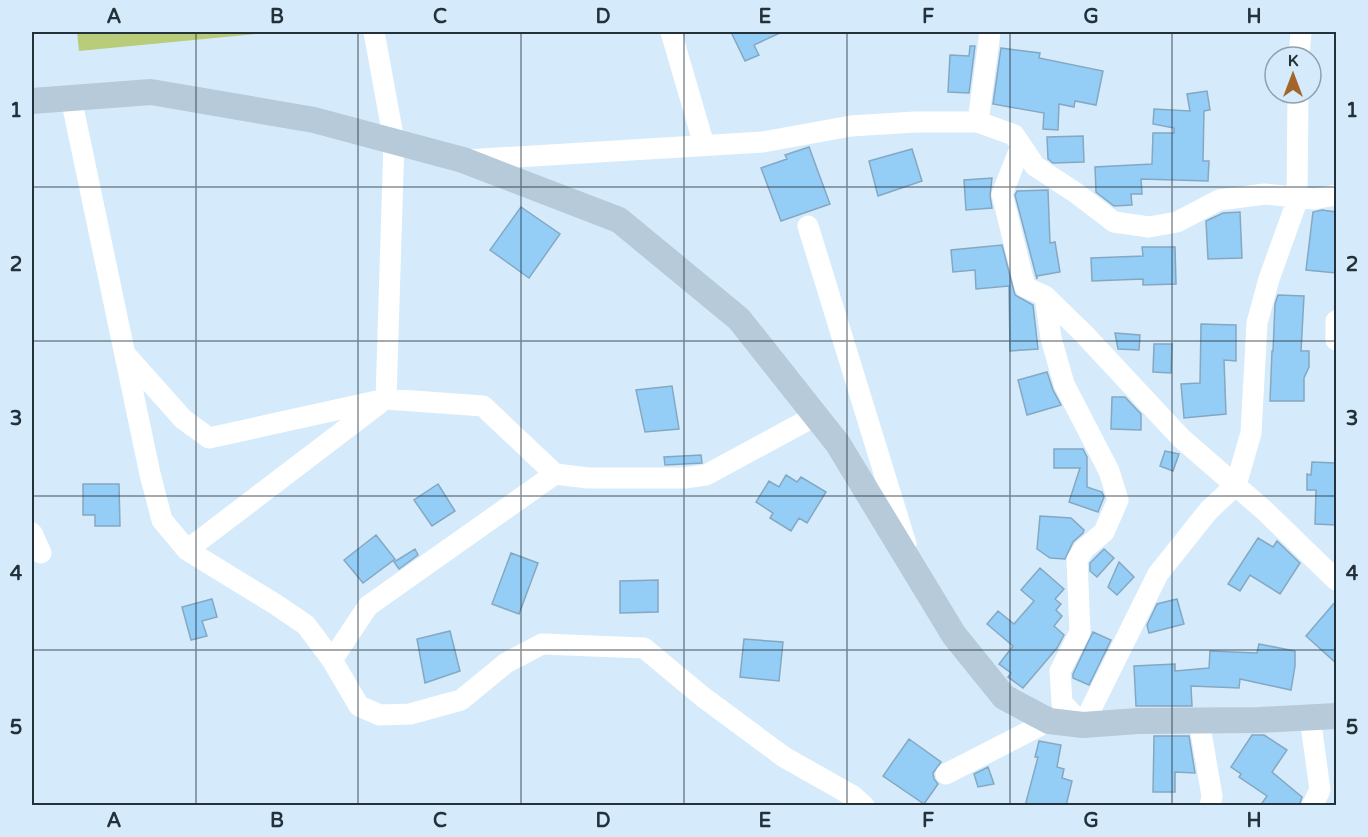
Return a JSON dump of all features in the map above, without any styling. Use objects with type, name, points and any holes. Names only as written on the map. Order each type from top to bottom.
[{"type":"main road","points":[[32,101],[151,92],[314,120],[463,160],[619,220],[739,319],[838,444],[954,635],[1004,697],[1049,721],[1083,725],[1336,716]]},
{"type":"street","points":[[374,32],[394,141],[386,399]]},
{"type":"street","points":[[671,32],[704,145]]},
{"type":"street","points":[[978,122],[987,35]]},
{"type":"street","points":[[71,98],[150,474],[162,520],[187,550],[306,625],[332,660],[359,706],[380,715],[400,715],[461,700],[506,663],[542,644],[644,648],[703,698],[784,758],[854,796],[864,806]]},
{"type":"street","points":[[1045,296],[1051,338],[1064,384],[1109,471],[1118,500],[1104,532],[1083,549],[1077,560],[1080,632],[1060,670],[1062,703],[1083,725],[1158,574],[1209,510],[1236,485],[1251,433],[1257,323],[1269,279],[1297,197],[1298,105]]},
{"type":"street","points":[[463,160],[763,142],[851,126],[915,122],[978,122],[1014,135],[1035,166],[1114,222],[1149,227],[1177,222],[1219,200],[1265,194],[1314,199],[1336,195]]},
{"type":"street","points":[[1021,146],[1002,194],[1025,287],[1045,296],[1122,373],[1181,438],[1236,485],[1336,580]]},
{"type":"street","points":[[808,226],[912,565]]},
{"type":"street","points":[[1336,321],[1336,340]]},
{"type":"street","points":[[124,351],[183,419],[209,438],[386,399],[483,406],[555,474],[588,478],[684,478],[706,475],[815,416]]},
{"type":"street","points":[[187,550],[386,399]]},
{"type":"street","points":[[332,660],[368,606],[555,474]]},
{"type":"street","points":[[32,533],[41,553]]},
{"type":"street","points":[[1310,717],[1320,790],[1312,806]]},
{"type":"street","points":[[1199,720],[1212,796],[1210,806]]},
{"type":"street","points":[[946,774],[1049,721]]},
{"type":"green space","points":[[77,32],[276,32],[79,51]]},
{"type":"building","points":[[731,32],[782,32],[754,45],[759,55],[745,61]]},
{"type":"building","points":[[970,46],[975,46],[969,93],[948,92],[950,55],[969,56]]},
{"type":"building","points":[[1001,48],[1040,53],[1039,58],[1103,71],[1096,105],[1075,101],[1074,107],[1059,104],[1058,130],[1043,129],[1044,113],[993,104]]},
{"type":"building","points":[[1207,91],[1210,110],[1204,111],[1203,161],[1209,161],[1208,181],[1141,179],[1142,194],[1131,194],[1132,205],[1114,206],[1096,192],[1095,167],[1152,164],[1153,133],[1174,133],[1174,128],[1153,124],[1154,109],[1190,111],[1187,94]]},
{"type":"building","points":[[1083,136],[1084,162],[1053,163],[1048,159],[1047,137]]},
{"type":"building","points":[[809,147],[830,204],[781,221],[761,168],[787,159],[785,155]]},
{"type":"building","points":[[912,149],[922,181],[878,196],[869,161]]},
{"type":"building","points":[[992,178],[990,196],[992,208],[966,210],[964,180]]},
{"type":"building","points":[[1048,190],[1050,243],[1055,242],[1060,272],[1037,276],[1037,279],[1015,195],[1017,191]]},
{"type":"building","points":[[521,207],[560,234],[529,278],[490,250]]},
{"type":"building","points":[[1322,210],[1336,212],[1336,273],[1306,270],[1313,212]]},
{"type":"building","points":[[1240,212],[1242,258],[1208,259],[1206,221],[1223,213]]},
{"type":"building","points":[[1002,245],[1015,295],[1033,305],[1038,349],[1010,351],[1009,286],[976,289],[975,270],[953,272],[951,250]]},
{"type":"building","points":[[1142,247],[1175,247],[1176,284],[1143,285],[1143,279],[1092,281],[1091,258],[1143,256]]},
{"type":"building","points":[[1278,295],[1304,296],[1301,351],[1309,351],[1309,367],[1304,378],[1304,401],[1270,401],[1275,304]]},
{"type":"building","points":[[1201,324],[1236,325],[1236,361],[1224,360],[1226,414],[1184,418],[1181,384],[1200,383]]},
{"type":"building","points":[[1115,333],[1140,335],[1139,350],[1118,349]]},
{"type":"building","points":[[1154,344],[1172,344],[1171,373],[1153,372]]},
{"type":"building","points":[[1047,372],[1061,405],[1027,415],[1018,380]]},
{"type":"building","points":[[672,386],[679,429],[645,432],[636,390]]},
{"type":"building","points":[[1112,397],[1125,397],[1141,414],[1141,430],[1111,429]]},
{"type":"building","points":[[1054,449],[1083,449],[1087,457],[1087,487],[1102,492],[1104,497],[1098,512],[1069,502],[1080,468],[1054,468]]},
{"type":"building","points":[[1165,451],[1179,454],[1173,471],[1160,466]]},
{"type":"building","points":[[701,455],[702,463],[665,465],[664,457]]},
{"type":"building","points":[[1312,462],[1336,463],[1336,525],[1315,524],[1316,490],[1307,490],[1307,474],[1311,475]]},
{"type":"building","points":[[786,475],[797,482],[801,477],[826,492],[807,523],[799,518],[791,531],[770,518],[773,513],[756,502],[769,481],[779,487]]},
{"type":"building","points":[[83,484],[119,484],[120,526],[95,526],[95,515],[83,515]]},
{"type":"building","points":[[438,484],[455,511],[432,526],[414,500]]},
{"type":"building","points":[[1040,516],[1071,518],[1084,530],[1073,542],[1065,559],[1050,558],[1037,549]]},
{"type":"building","points":[[376,535],[395,559],[363,583],[344,560]]},
{"type":"building","points":[[1258,538],[1273,547],[1277,541],[1300,563],[1280,594],[1250,575],[1240,591],[1228,584]]},
{"type":"building","points":[[415,549],[418,555],[399,569],[394,562]]},
{"type":"building","points":[[1104,549],[1114,558],[1097,577],[1090,571],[1090,563]]},
{"type":"building","points":[[511,553],[538,563],[519,614],[492,604]]},
{"type":"building","points":[[1119,562],[1134,577],[1117,595],[1108,587]]},
{"type":"building","points":[[1040,568],[1064,589],[1055,599],[1061,604],[1056,610],[1062,616],[1054,626],[1064,635],[1057,648],[1023,688],[1008,677],[1011,673],[999,664],[1013,646],[987,624],[998,611],[1014,624],[1034,601],[1021,590]]},
{"type":"building","points":[[658,580],[658,612],[620,613],[620,581]]},
{"type":"building","points":[[212,599],[217,617],[202,621],[207,636],[191,640],[182,607]]},
{"type":"building","points":[[1177,599],[1184,624],[1149,633],[1147,625],[1157,604]]},
{"type":"building","points":[[1336,601],[1336,663],[1306,636]]},
{"type":"building","points":[[450,631],[460,671],[425,683],[417,639]]},
{"type":"building","points":[[1093,632],[1111,640],[1089,685],[1073,678],[1073,674]]},
{"type":"building","points":[[744,639],[783,642],[779,681],[740,677]]},
{"type":"building","points":[[1259,644],[1295,651],[1291,690],[1240,679],[1239,688],[1191,686],[1192,706],[1136,706],[1134,666],[1175,664],[1175,671],[1209,668],[1210,651],[1257,653]]},
{"type":"building","points":[[1252,735],[1264,735],[1287,750],[1272,772],[1302,797],[1299,806],[1260,806],[1267,796],[1239,777],[1241,774],[1231,767]]},
{"type":"building","points":[[1154,736],[1189,736],[1195,773],[1175,772],[1175,792],[1153,792]]},
{"type":"building","points":[[909,739],[941,762],[933,773],[938,784],[924,804],[883,776]]},
{"type":"building","points":[[1039,741],[1061,745],[1057,767],[1064,769],[1062,778],[1072,781],[1066,806],[1025,806],[1038,757],[1035,757]]},
{"type":"building","points":[[988,767],[994,784],[978,787],[974,774]]}]
